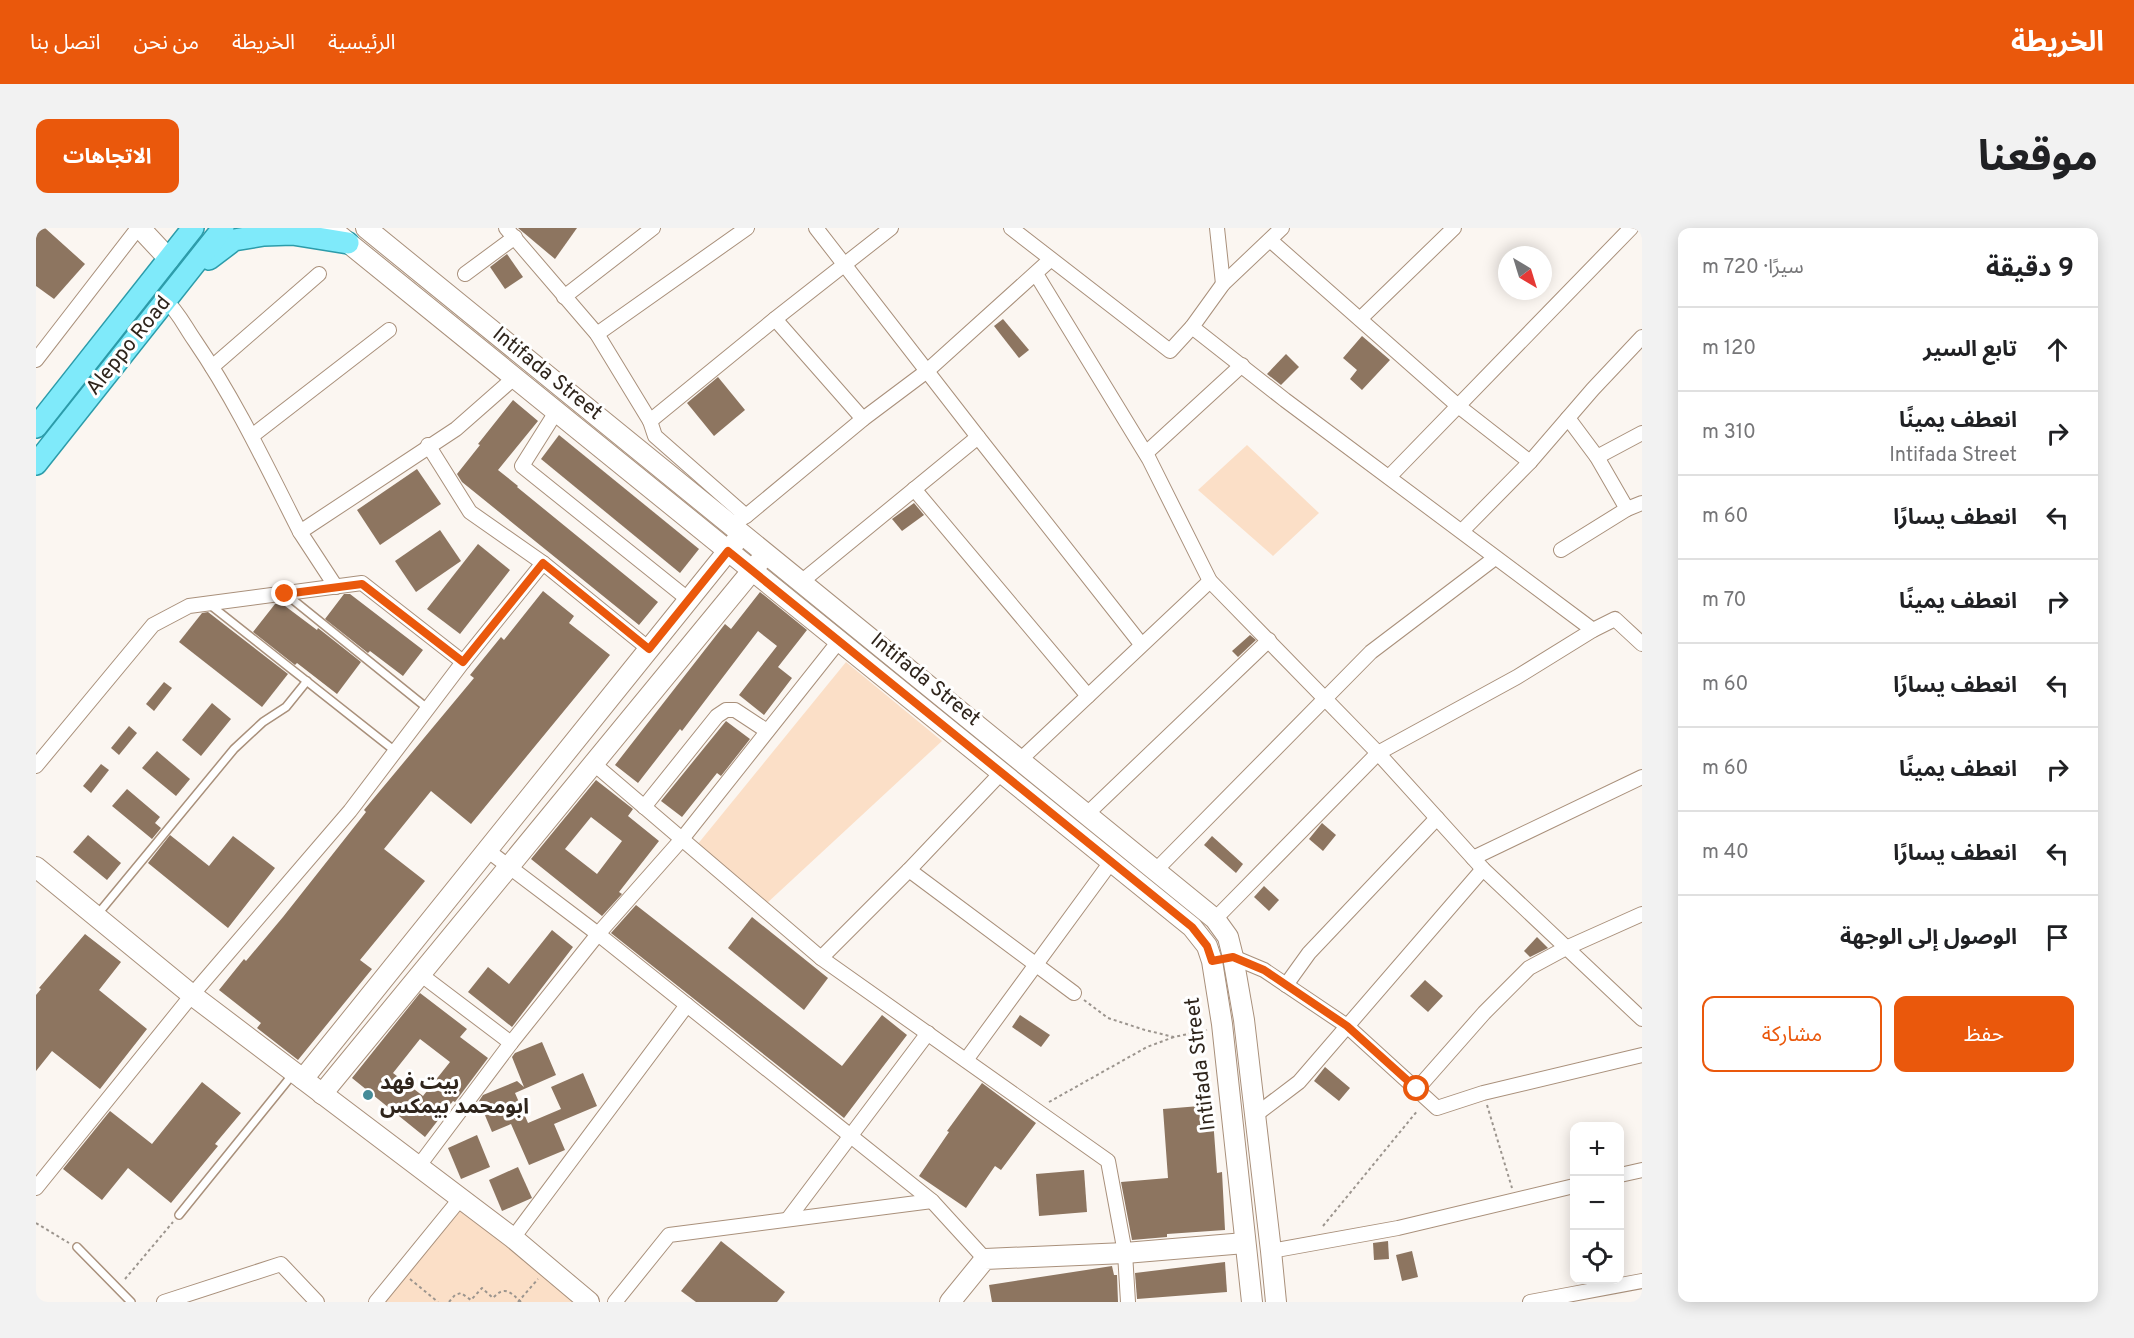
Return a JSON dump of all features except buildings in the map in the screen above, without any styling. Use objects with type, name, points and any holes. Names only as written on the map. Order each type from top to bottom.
[{"type":"main road","points":[[139,228],[169,259]]},
{"type":"main road","name":"Aleppo Road","points":[[36,427],[193,228]]},
{"type":"main road","name":"Aleppo Road","points":[[36,464],[223,228]]},
{"type":"main road","name":"Intifada Street","points":[[330,228],[1188,924],[1207,946],[1212,961],[1222,1027],[1252,1302]]},
{"type":"main road","name":"Intifada Street","points":[[366,228],[740,525],[766,554],[1208,913],[1228,937],[1233,957],[1244,1020],[1276,1302]]},
{"type":"main road","points":[[187,275],[234,240],[264,235],[292,234],[348,243]]},
{"type":"main road","points":[[299,1076],[487,850],[689,600],[728,551],[740,525]]},
{"type":"main road","points":[[322,1094],[766,554]]},
{"type":"main road","points":[[36,867],[192,995],[513,1238],[589,1302]]},
{"type":"main road","points":[[950,1302],[985,1259],[1125,1253],[1245,1243]]},
{"type":"street","points":[[36,360],[139,228]]},
{"type":"street","points":[[564,297],[652,228]]},
{"type":"street","points":[[597,334],[732,232],[747,228]]},
{"type":"street","points":[[816,228],[1142,644]]},
{"type":"street","points":[[650,421],[891,228]]},
{"type":"street","points":[[1011,228],[1170,351],[1192,327],[1223,284],[1282,228]]},
{"type":"street","points":[[1217,228],[1223,284]]},
{"type":"street","points":[[1360,319],[1454,228]]},
{"type":"street","points":[[1389,477],[1631,228]]},
{"type":"street","points":[[465,274],[511,232],[597,334],[650,421],[655,436],[740,525],[863,419],[927,371],[1050,260]]},
{"type":"street","points":[[1270,240],[1457,405],[1530,462]]},
{"type":"street","points":[[212,367],[319,274]]},
{"type":"street","points":[[1036,274],[1146,453],[1210,581],[1378,753],[1483,869],[1642,1019]]},
{"type":"street","points":[[165,300],[174,308],[212,367],[252,436],[300,532],[336,587]]},
{"type":"street","points":[[775,319],[863,419]]},
{"type":"street","points":[[1192,327],[1285,400],[1593,630]]},
{"type":"street","points":[[252,436],[389,330]]},
{"type":"street","points":[[1462,531],[1530,462],[1642,337]]},
{"type":"street","points":[[1146,453],[1242,365]]},
{"type":"street","points":[[300,532],[428,445],[456,429],[514,378]]},
{"type":"street","points":[[556,412],[522,466],[689,600]]},
{"type":"street","points":[[1568,418],[1596,457],[1627,509]]},
{"type":"street","points":[[1596,457],[1642,433]]},
{"type":"street","points":[[801,582],[978,437]]},
{"type":"street","points":[[428,445],[470,512],[543,563],[649,649]]},
{"type":"street","points":[[914,489],[1088,696]]},
{"type":"street","points":[[1562,550],[1627,509],[1642,503]]},
{"type":"street","points":[[1156,870],[1371,652],[1495,558]]},
{"type":"street","points":[[36,1188],[192,995],[350,811],[463,662],[543,563]]},
{"type":"street","points":[[1020,760],[1210,581]]},
{"type":"street","points":[[36,766],[153,626],[189,606],[362,584],[463,662]]},
{"type":"street","points":[[1188,924],[1208,913],[1378,753],[1615,619],[1642,644]]},
{"type":"street","points":[[1087,814],[1269,640]]},
{"type":"street","points":[[418,1167],[511,1043],[598,934],[682,839],[839,641]]},
{"type":"street","points":[[644,807],[717,716],[726,710],[735,710],[767,731]]},
{"type":"street","points":[[594,764],[821,958],[1108,1161],[1125,1253],[1128,1302]]},
{"type":"street","points":[[821,958],[1001,773]]},
{"type":"street","points":[[1473,858],[1642,777]]},
{"type":"street","points":[[1286,985],[1309,953],[1437,818]]},
{"type":"street","points":[[487,850],[598,934],[932,1201],[985,1259]]},
{"type":"street","points":[[966,1060],[1111,862]]},
{"type":"street","points":[[1254,1116],[1299,1082],[1483,869]]},
{"type":"street","points":[[909,870],[1074,993]]},
{"type":"street","points":[[1422,1094],[1484,1013],[1528,968],[1566,948],[1642,914]]},
{"type":"street","points":[[1212,961],[1233,957],[1264,970],[1347,1026],[1437,1108],[1483,1093],[1642,1055]]},
{"type":"street","points":[[420,974],[511,1043]]},
{"type":"street","points":[[513,1238],[687,1005]]},
{"type":"street","points":[[788,1219],[928,1033]]},
{"type":"street","points":[[1624,1174],[1642,1170]]},
{"type":"street","points":[[1271,1251],[1398,1228],[1570,1187]]},
{"type":"street","points":[[376,1302],[460,1199]]},
{"type":"street","points":[[615,1302],[669,1235],[932,1201]]},
{"type":"street","points":[[164,1302],[281,1264],[317,1302]]},
{"type":"street","points":[[1530,1302],[1642,1281]]},
{"type":"lane","points":[[285,594],[428,708]]},
{"type":"lane","points":[[208,604],[395,751]]},
{"type":"lane","points":[[96,916],[234,748],[263,722],[286,707],[307,681]]},
{"type":"lane","points":[[179,1215],[299,1076]]},
{"type":"lane","points":[[77,1247],[131,1302]]},
{"type":"path","points":[[1074,993],[1108,1018],[1174,1036]]},
{"type":"path","points":[[1036,1110],[1147,1047],[1174,1036],[1222,1027]]},
{"type":"path","points":[[1483,1093],[1515,1200]]},
{"type":"path","points":[[1308,1244],[1422,1094]]},
{"type":"path","points":[[117,1288],[179,1215]]},
{"type":"path","points":[[36,1223],[77,1247]]},
{"type":"path","points":[[449,1302],[455,1295],[461,1293],[471,1300],[482,1288],[493,1298],[504,1290],[511,1293],[519,1302],[548,1268]]},
{"type":"path","points":[[401,1271],[438,1302]]},
{"type":"shaded area","points":[[1247,445],[1319,513],[1273,556],[1198,490]]},
{"type":"shaded area","points":[[846,662],[942,741],[766,904],[697,845]]},
{"type":"shaded area","points":[[460,1205],[580,1302],[380,1302]]},
{"type":"place","name":"بيت فهد ابومحمد بيمكس","points":[[368,1095]]},
{"type":"route","points":[[285,594],[362,584],[463,662],[543,563],[649,649],[728,551],[1192,927],[1207,946],[1212,961],[1233,957],[1264,970],[1347,1026],[1417,1089]]}]
